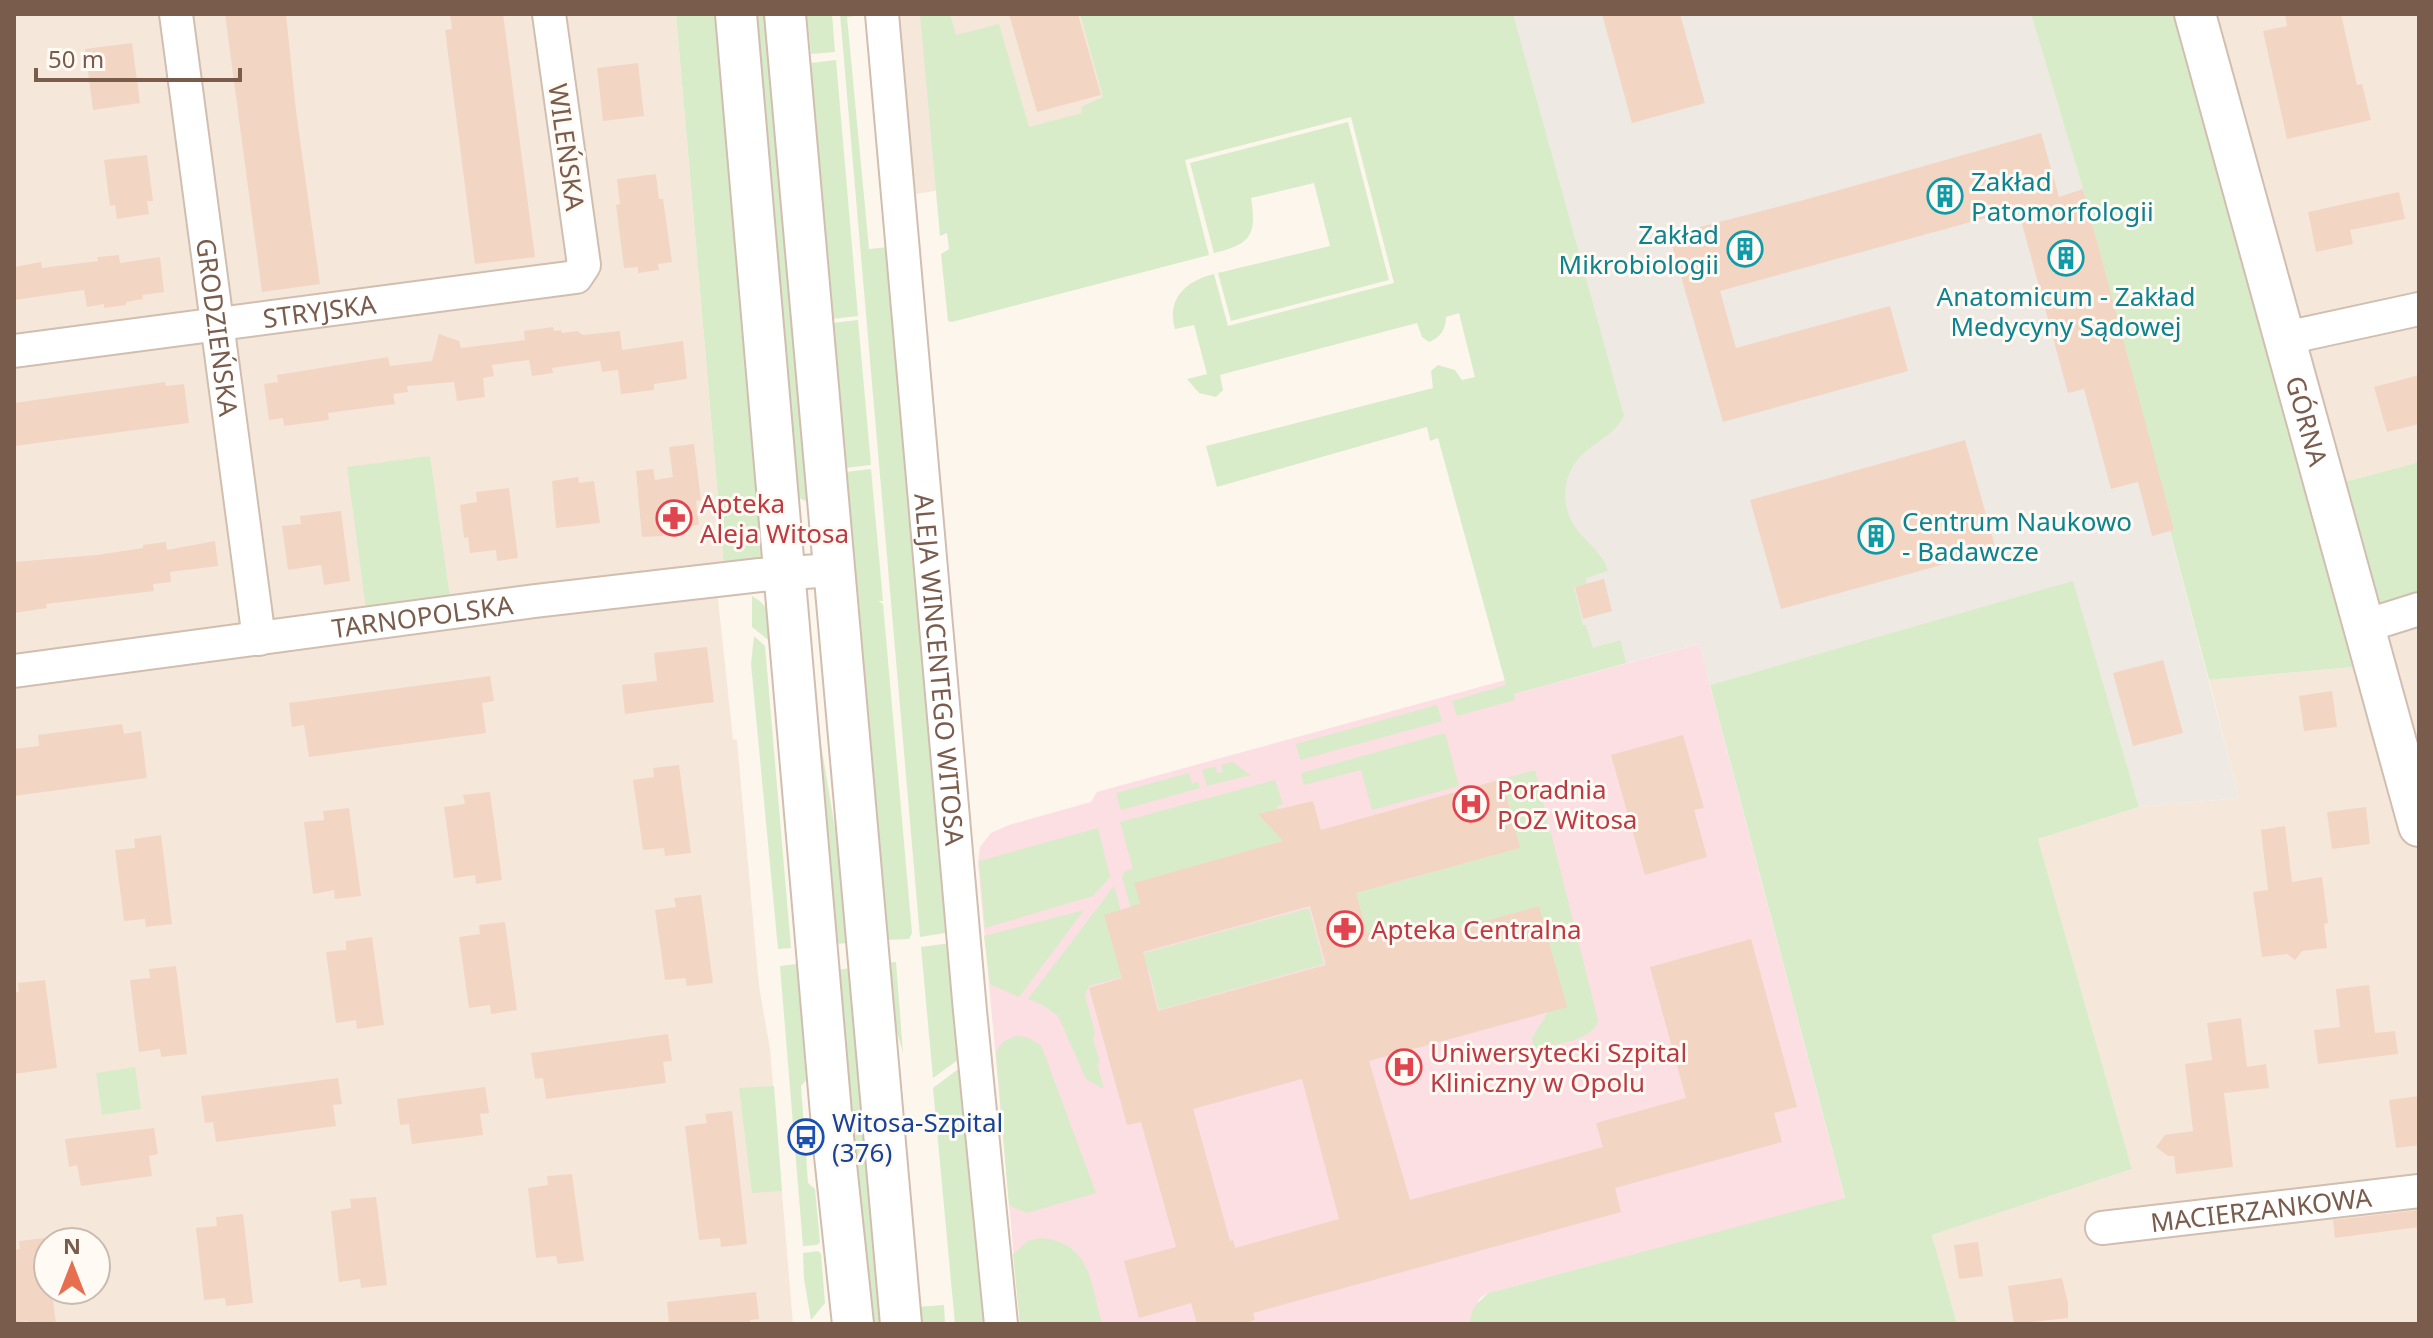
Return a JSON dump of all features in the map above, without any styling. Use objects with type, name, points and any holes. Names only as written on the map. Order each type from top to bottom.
[{"type":"street","name":"GRODZIEŃSKA","points":[[176,14],[259,639]]},
{"type":"street","name":"WILEŃSKA","points":[[549,14],[584,265],[576,277]]},
{"type":"street","points":[[736,14],[833,1137],[853,1324]]},
{"type":"street","points":[[785,14],[901,1324]]},
{"type":"street","name":"ALEJA WINCENTEGO WITOSA","points":[[882,14],[1001,1324]]},
{"type":"street","name":"GÓRNA","points":[[2195,14],[2419,826]]},
{"type":"street","name":"STRYJSKA","points":[[14,351],[576,277]]},
{"type":"street","points":[[2286,338],[2419,309]]},
{"type":"street","name":"TARNOPOLSKA","points":[[14,671],[535,601],[783,572],[833,570]]},
{"type":"street","points":[[2365,626],[2419,609]]},
{"type":"street","name":"MACIERZANKOWA","points":[[2102,1228],[2419,1191]]},
{"type":"shaded area","points":[[14,14],[676,14],[725,579],[716,581],[733,739],[737,740],[759,986],[770,1049],[793,1324],[14,1324]]},
{"type":"shaded area","points":[[882,14],[1132,14],[1164,131],[958,187],[899,197]]},
{"type":"shaded area","points":[[1399,14],[2031,14],[2083,189],[2133,376],[2239,798],[2139,807],[2072,582],[1710,685],[1698,644],[1513,694],[1506,414]]},
{"type":"shaded area","points":[[2195,14],[2419,14],[2419,462],[2326,487]]},
{"type":"shaded area","points":[[2419,609],[2419,745],[2399,751],[2419,826],[2419,1324],[1957,1324],[1932,1235],[2132,1169],[2038,839],[2139,807],[2239,798],[2209,680],[2375,665],[2365,626]]},
{"type":"shaded area","name":"Uniwersytecki Szpital Kliniczny w Opolu","points":[[1699,644],[1845,1199],[1488,1293],[1480,1298],[1469,1324],[1020,1324],[978,863],[980,847],[991,833],[1091,802],[1097,792],[1509,679],[1514,694]]},
{"type":"green space","points":[[676,14],[736,14],[783,572],[725,579]]},
{"type":"green space","points":[[754,14],[770,14],[806,501],[798,498],[795,492]]},
{"type":"green space","points":[[807,14],[832,14],[835,52],[811,54]]},
{"type":"green space","points":[[840,14],[868,14],[847,17],[869,249],[889,247],[950,932],[920,937]]},
{"type":"green space","points":[[920,14],[950,14],[956,35],[999,24],[1029,127],[1082,113],[1081,107],[1103,97],[1080,14],[1513,14],[1624,416],[1611,433],[1577,461],[1568,477],[1565,495],[1572,522],[1601,557],[1608,571],[1586,578],[1587,584],[1574,587],[1583,625],[1586,625],[1593,648],[1620,640],[1626,663],[1514,694],[1515,700],[1457,716],[1452,701],[1506,685],[1438,438],[1430,441],[1427,427],[1217,487],[1206,446],[1433,388],[1431,371],[1438,365],[1455,370],[1462,380],[1475,377],[1459,313],[1446,317],[1442,332],[1429,342],[1422,337],[1417,323],[1220,375],[1223,390],[1216,397],[1199,393],[1187,379],[1207,374],[1194,325],[1175,329],[1173,309],[1181,293],[1195,281],[1214,274],[1228,326],[1394,283],[1351,117],[1185,160],[1209,255],[952,322],[948,321],[941,254],[949,249],[947,233],[940,236]]},
{"type":"green space","points":[[2031,14],[2195,14],[2326,487],[2419,462],[2419,609],[2365,626],[2375,665],[2209,680],[2170,531],[2173,530],[2083,189]]},
{"type":"green space","points":[[836,60],[858,316],[832,319],[811,63]]},
{"type":"green space","points":[[1348,122],[1389,280],[1231,321],[1218,273],[1330,246],[1314,183],[1251,198],[1253,221],[1249,236],[1236,246],[1214,253],[1190,163]]},
{"type":"green space","points":[[858,320],[871,465],[845,468],[832,323]]},
{"type":"green space","points":[[430,456],[452,612],[368,624],[347,467]]},
{"type":"green space","points":[[871,469],[883,601],[878,601],[883,604],[912,933],[909,939],[886,940],[845,472]]},
{"type":"green space","points":[[2073,581],[2139,807],[2038,839],[2132,1169],[1932,1235],[1957,1324],[1469,1324],[1474,1307],[1488,1293],[1845,1198],[1710,685]]},
{"type":"green space","points":[[752,596],[767,610],[771,642],[752,627]]},
{"type":"green space","points":[[804,602],[808,607],[821,744],[843,877],[849,943],[835,944]]},
{"type":"green space","points":[[754,636],[765,646],[791,948],[778,949],[751,664]]},
{"type":"green space","points":[[1437,705],[1442,721],[1300,760],[1296,744]]},
{"type":"green space","points":[[1445,733],[1459,786],[1372,810],[1361,770],[1304,785],[1301,773]]},
{"type":"green space","points":[[1232,762],[1251,775],[1207,786],[1202,770],[1216,766],[1217,773],[1223,772],[1221,765]]},
{"type":"green space","points":[[1535,770],[1598,1020],[1595,1027],[1581,1038],[1534,1049],[1532,1038],[1548,1012],[1539,907],[1406,943],[1404,937],[1388,927],[1367,933],[1324,902],[1520,848],[1502,779]]},
{"type":"green space","points":[[1189,773],[1192,784],[1198,782],[1200,788],[1121,810],[1116,793]]},
{"type":"green space","points":[[1275,780],[1283,804],[1277,806],[1286,840],[1135,883],[1153,949],[1143,951],[1122,877],[1125,871],[1133,869],[1120,822]]},
{"type":"green space","points":[[1098,828],[1110,877],[1093,896],[985,928],[979,861]]},
{"type":"green space","points":[[1114,886],[1133,956],[1309,908],[1324,964],[1159,1010],[1149,970],[1089,986],[1085,995],[1104,1089],[1086,1079],[1058,1016],[1028,999]]},
{"type":"green space","points":[[1084,910],[1019,997],[990,984],[984,936]]},
{"type":"green space","points":[[951,943],[962,1057],[933,1078],[921,947]]},
{"type":"green space","points":[[896,962],[903,1053],[887,997],[883,963]]},
{"type":"green space","points":[[797,964],[806,1080],[801,1086],[808,1183],[815,1189],[820,1242],[803,1246],[780,966]]},
{"type":"green space","points":[[852,968],[885,1324],[869,1324],[837,970]]},
{"type":"green space","points":[[1016,1036],[1026,1037],[1041,1045],[1096,1193],[1027,1213],[1009,1205],[996,1052],[1003,1042]]},
{"type":"green space","points":[[135,1067],[141,1109],[102,1115],[96,1073]]},
{"type":"green space","points":[[961,1067],[986,1324],[955,1324],[933,1088]]},
{"type":"green space","points":[[774,1086],[782,1191],[752,1193],[739,1088]]},
{"type":"green space","points":[[1041,1238],[1058,1241],[1079,1257],[1091,1281],[1102,1324],[1020,1324],[1013,1254],[1028,1241]]},
{"type":"green space","points":[[818,1251],[821,1254],[825,1303],[811,1320],[803,1253]]},
{"type":"green space","points":[[944,1305],[945,1324],[918,1324],[917,1307]]},
{"type":"building","points":[[225,14],[286,14],[320,284],[262,292]]},
{"type":"building","points":[[450,14],[503,14],[535,257],[475,264],[445,30],[452,29]]},
{"type":"building","points":[[1009,14],[1078,14],[1101,95],[1037,112]]},
{"type":"building","points":[[1602,14],[1680,14],[1705,103],[1632,123]]},
{"type":"building","points":[[2285,14],[2341,14],[2357,85],[2362,84],[2371,120],[2287,139],[2263,31],[2287,26]]},
{"type":"building","points":[[132,43],[140,103],[93,110],[85,49]]},
{"type":"building","points":[[638,63],[644,116],[603,121],[597,68]]},
{"type":"building","points":[[2041,133],[2059,197],[2083,189],[2174,530],[2152,536],[2138,482],[2111,489],[2084,389],[2068,393],[2018,209],[1720,291],[1736,348],[1890,306],[1908,371],[1723,422],[1669,235]]},
{"type":"building","points":[[147,155],[153,201],[147,201],[149,214],[117,219],[115,205],[110,206],[104,160]]},
{"type":"building","points":[[656,174],[659,199],[663,199],[672,262],[658,264],[659,270],[638,273],[638,267],[624,268],[616,205],[620,204],[617,179]]},
{"type":"building","points":[[2399,192],[2405,219],[2350,230],[2353,244],[2316,252],[2308,212]]},
{"type":"building","points":[[119,255],[120,263],[160,257],[164,292],[142,295],[143,299],[126,302],[126,305],[104,308],[104,304],[87,307],[84,290],[14,300],[14,267],[41,262],[42,268],[98,261],[97,257]]},
{"type":"building","points":[[553,327],[554,331],[577,331],[583,335],[620,331],[622,350],[683,341],[687,379],[654,384],[654,390],[621,394],[618,370],[602,372],[600,361],[552,368],[553,373],[532,376],[529,360],[492,365],[494,376],[483,378],[485,397],[457,401],[454,382],[407,386],[408,392],[393,394],[395,404],[328,413],[329,420],[284,426],[283,418],[269,420],[264,384],[278,382],[277,375],[388,357],[390,366],[432,361],[439,334],[459,341],[461,348],[525,340],[524,331]]},
{"type":"building","points":[[2419,375],[2419,424],[2387,432],[2374,387]]},
{"type":"building","points":[[165,382],[166,386],[184,384],[189,423],[14,446],[14,403]]},
{"type":"building","name":"Centrum Naukowo - Badawcze","points":[[1965,440],[1996,550],[1781,609],[1750,500]]},
{"type":"building","points":[[694,444],[701,500],[696,501],[699,525],[662,530],[663,536],[642,537],[636,471],[653,469],[655,480],[673,477],[669,447]]},
{"type":"building","points":[[578,477],[579,483],[594,481],[600,523],[556,528],[552,481]]},
{"type":"building","points":[[509,488],[518,558],[497,561],[496,550],[470,553],[468,537],[464,538],[460,505],[477,502],[476,492]]},
{"type":"building","points":[[341,511],[350,581],[324,585],[321,565],[288,570],[282,526],[301,524],[300,516]]},
{"type":"building","points":[[215,541],[218,566],[170,572],[171,582],[153,584],[154,591],[46,604],[47,608],[14,613],[14,562],[97,555],[166,542],[167,550]]},
{"type":"building","points":[[1604,579],[1612,611],[1583,619],[1575,587]]},
{"type":"building","points":[[707,647],[714,702],[625,714],[622,685],[657,681],[654,653]]},
{"type":"building","points":[[2163,660],[2183,733],[2133,746],[2113,673]]},
{"type":"building","points":[[490,676],[494,701],[482,703],[486,733],[309,757],[304,725],[292,727],[289,703]]},
{"type":"building","points":[[2332,691],[2337,727],[2304,731],[2299,696]]},
{"type":"building","points":[[122,724],[124,734],[141,731],[147,778],[14,796],[14,749],[39,746],[38,735]]},
{"type":"building","points":[[1683,735],[1704,808],[1694,810],[1707,857],[1645,875],[1611,755]]},
{"type":"building","points":[[679,765],[691,853],[665,856],[664,848],[643,850],[633,780],[654,777],[653,768]]},
{"type":"building","points":[[1502,779],[1520,848],[1356,893],[1367,933],[1388,927],[1411,942],[1539,906],[1567,1007],[1369,1061],[1410,1200],[1603,1147],[1596,1123],[1686,1098],[1650,967],[1751,939],[1797,1107],[1774,1113],[1782,1142],[1615,1188],[1621,1212],[1253,1313],[1255,1320],[1241,1324],[1197,1324],[1191,1303],[1139,1318],[1124,1261],[1176,1247],[1141,1122],[1127,1125],[1089,988],[1122,978],[1104,915],[1140,904],[1134,883],[1283,841],[1258,814],[1313,801],[1321,830]],"holes":[[[1310,906],[1326,965],[1158,1011],[1143,952]],[[1302,1079],[1339,1219],[1235,1248],[1233,1240],[1230,1241],[1193,1109]]]},
{"type":"building","points":[[490,792],[502,880],[476,884],[475,875],[454,878],[444,807],[465,804],[463,795]]},
{"type":"building","points":[[2366,807],[2370,844],[2332,849],[2327,812]]},
{"type":"building","points":[[349,808],[361,896],[335,899],[334,890],[313,894],[304,822],[324,820],[323,811]]},
{"type":"building","points":[[2285,826],[2292,882],[2322,877],[2328,923],[2324,924],[2327,948],[2302,951],[2295,960],[2287,954],[2262,957],[2253,892],[2268,890],[2261,830]]},
{"type":"building","points":[[161,835],[172,924],[146,927],[145,919],[124,921],[115,850],[135,848],[134,839]]},
{"type":"building","points":[[701,895],[713,983],[687,986],[685,978],[665,980],[655,910],[676,907],[674,898]]},
{"type":"building","points":[[505,922],[517,1010],[491,1014],[490,1005],[469,1008],[459,937],[480,934],[479,925]]},
{"type":"building","points":[[372,937],[384,1025],[357,1029],[356,1020],[336,1023],[326,952],[346,950],[346,941]]},
{"type":"building","points":[[176,966],[187,1054],[161,1057],[160,1049],[139,1052],[130,980],[150,978],[149,969]]},
{"type":"building","points":[[45,980],[57,1068],[14,1074],[14,992],[19,992],[18,983]]},
{"type":"building","points":[[2369,985],[2375,1033],[2395,1031],[2398,1054],[2318,1064],[2314,1030],[2340,1027],[2336,989]]},
{"type":"building","points":[[2241,1018],[2247,1067],[2266,1064],[2269,1088],[2224,1093],[2233,1167],[2176,1174],[2174,1156],[2168,1156],[2156,1147],[2165,1135],[2193,1131],[2185,1064],[2212,1060],[2207,1023]]},
{"type":"building","points":[[668,1034],[672,1061],[663,1062],[666,1083],[546,1099],[543,1078],[535,1079],[531,1053]]},
{"type":"building","points":[[338,1078],[342,1104],[333,1105],[336,1126],[216,1142],[213,1122],[205,1123],[201,1096]]},
{"type":"building","points":[[485,1087],[489,1113],[480,1114],[483,1135],[412,1144],[409,1124],[400,1125],[397,1099]]},
{"type":"building","points":[[2419,1096],[2419,1145],[2396,1148],[2389,1100]]},
{"type":"building","points":[[732,1111],[747,1244],[721,1247],[720,1238],[699,1240],[685,1126],[707,1123],[705,1114]]},
{"type":"building","points":[[154,1128],[158,1154],[149,1156],[152,1176],[81,1186],[77,1165],[69,1167],[65,1139]]},
{"type":"building","points":[[572,1174],[584,1261],[558,1264],[556,1256],[536,1258],[528,1188],[548,1185],[547,1176]]},
{"type":"building","points":[[376,1197],[387,1285],[361,1288],[360,1279],[339,1282],[331,1211],[351,1208],[350,1199]]},
{"type":"building","points":[[2419,1210],[2419,1227],[2335,1238],[2333,1220]]},
{"type":"building","points":[[243,1214],[253,1303],[226,1306],[225,1298],[204,1300],[196,1228],[217,1226],[216,1217]]},
{"type":"building","points":[[32,1240],[32,1306],[54,1306],[56,1324],[14,1323],[14,1250],[20,1249],[19,1241]]},
{"type":"building","points":[[1978,1242],[1983,1276],[1959,1279],[1954,1245]]},
{"type":"building","points":[[2062,1278],[2068,1318],[2014,1324],[2008,1286]]},
{"type":"building","points":[[756,1292],[759,1319],[750,1320],[751,1324],[669,1324],[667,1302]]},
{"type":"place","name":"Zakład Patomorfologii","points":[[1945,196]]},
{"type":"place","name":"Zakład Mikrobiologii","points":[[1745,249]]},
{"type":"place","name":"Anatomicum - Zakład Medycyny Sądowej","points":[[2066,258]]},
{"type":"place","name":"Apteka Aleja Witosa","points":[[674,518]]},
{"type":"place","name":"Centrum Naukowo - Badawcze","points":[[1876,536]]},
{"type":"place","name":"Poradnia POZ Witosa","points":[[1471,804]]},
{"type":"place","name":"Apteka Centralna","points":[[1345,929]]},
{"type":"place","name":"Uniwersytecki Szpital Kliniczny w Opolu","points":[[1404,1067]]},
{"type":"place","name":"Witosa-Szpital (376)","points":[[806,1137]]}]
